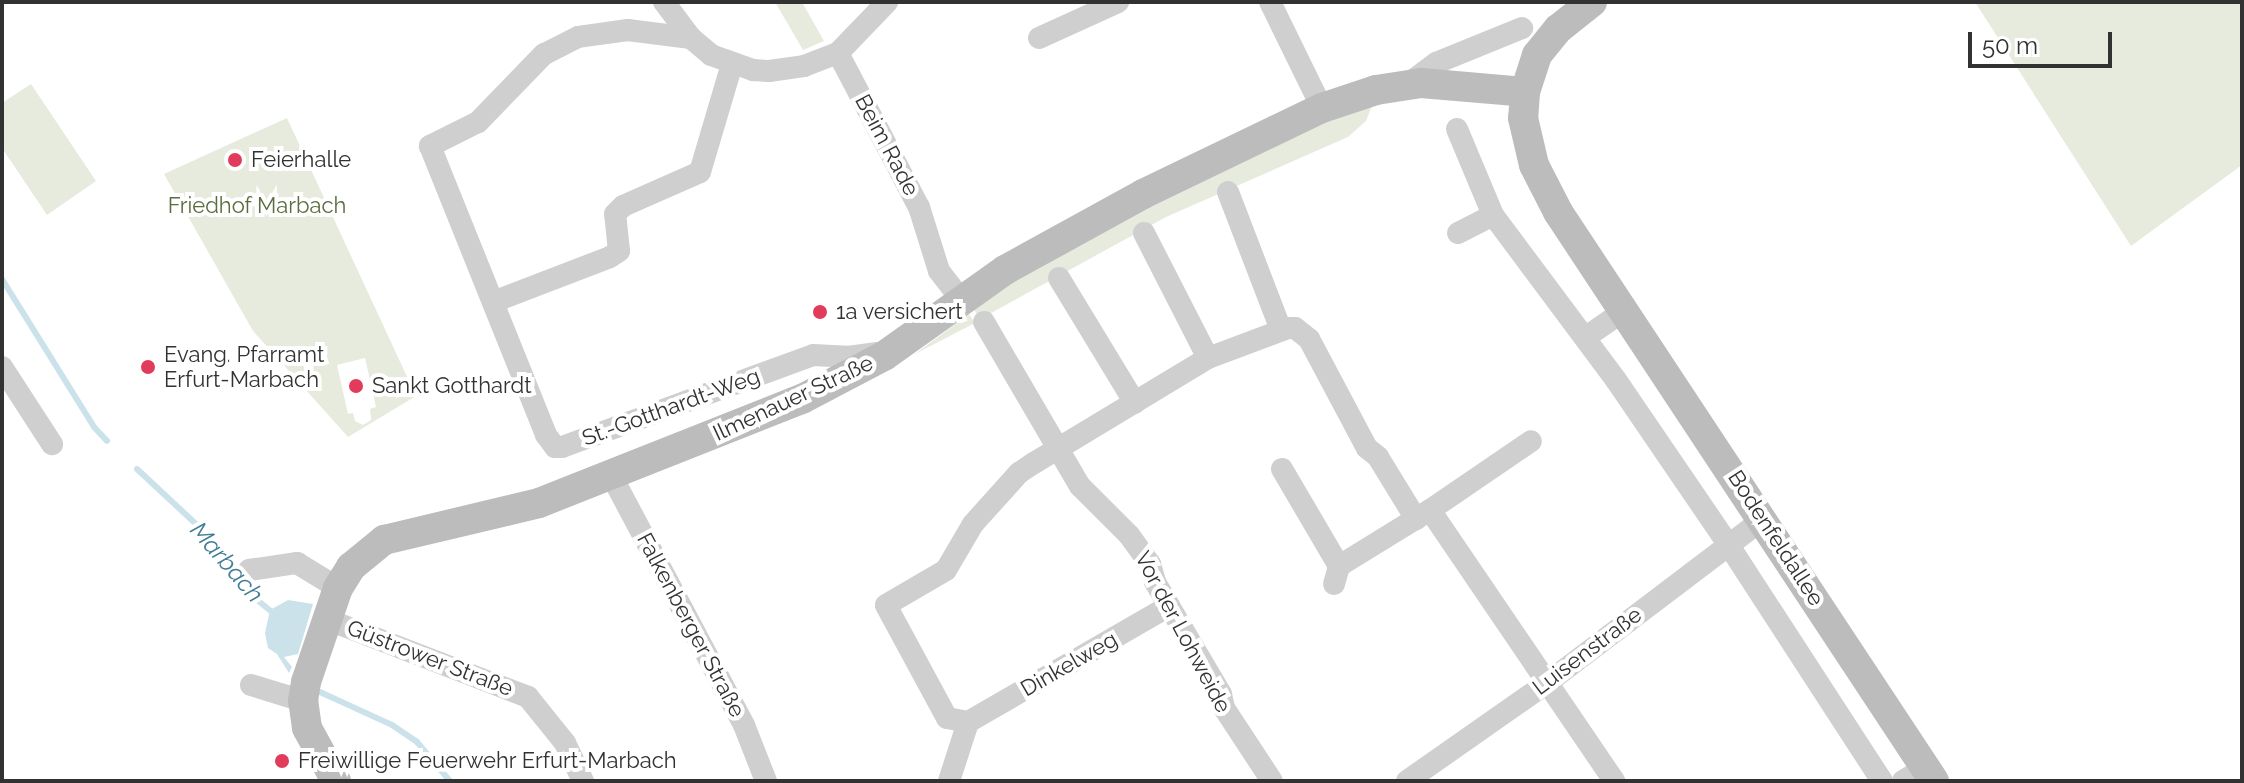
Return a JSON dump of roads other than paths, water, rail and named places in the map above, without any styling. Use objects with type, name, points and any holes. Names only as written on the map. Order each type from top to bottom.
[{"type":"street","points":[[664,2],[691,38],[711,55],[753,70],[804,66],[838,53],[887,2]]},
{"type":"street","points":[[1039,38],[1118,2]]},
{"type":"street","points":[[1270,2],[1322,108]]},
{"type":"street","points":[[1525,92],[1537,55],[1558,29],[1592,2]]},
{"type":"street","name":"Ilmenauer Straße","points":[[1408,84],[1436,63],[1522,28]]},
{"type":"street","points":[[691,38],[628,30],[578,37],[544,54],[474,126],[430,146],[494,306],[610,257],[619,251],[615,214],[623,206],[700,172],[732,64]]},
{"type":"street","name":"Beim Rade","points":[[838,53],[919,207],[939,271],[962,300]]},
{"type":"street","name":"Ilmenauer Straße","points":[[303,701],[338,588],[351,567],[392,536],[498,515],[539,503],[773,412],[884,356],[1005,270],[1143,194],[1322,108],[1408,84],[1461,84],[1525,92]]},
{"type":"street","name":"Bodenfeldallee","points":[[1525,92],[1523,118],[1534,165],[1558,212],[1764,518],[1921,776]]},
{"type":"street","name":"Bodenfeldallee","points":[[1457,129],[1493,215],[1586,337],[1728,544],[1882,781]]},
{"type":"street","points":[[1228,192],[1281,330]]},
{"type":"street","points":[[1458,233],[1493,215]]},
{"type":"street","points":[[1144,233],[1208,358]]},
{"type":"street","points":[[1059,278],[1135,403]]},
{"type":"street","name":"St.-Gotthardt-Weg","points":[[494,306],[546,435],[555,447],[813,355],[848,357],[876,353],[884,356]]},
{"type":"street","points":[[1586,337],[1625,310]]},
{"type":"street","name":"Vor der Lohweide","points":[[984,322],[1080,486],[1143,553],[1169,606],[1221,694],[1224,708],[1272,781]]},
{"type":"street","points":[[949,781],[968,722],[947,718],[886,605],[946,570],[973,524],[1019,473],[1208,358],[1281,330],[1295,328],[1309,339],[1326,368],[1328,380],[1367,448],[1378,457],[1423,514],[1547,683],[1614,781]]},
{"type":"street","points":[[2,367],[52,444]]},
{"type":"street","points":[[1282,469],[1336,575],[1531,441]]},
{"type":"street","name":"Falkenberger Straße","points":[[610,473],[744,725],[766,781]]},
{"type":"street","name":"Luisenstraße","points":[[1407,781],[1547,683],[1764,518]]},
{"type":"street","points":[[249,570],[297,563],[338,588]]},
{"type":"street","name":"Dinkelweg","points":[[968,722],[1169,606]]},
{"type":"street","name":"Güstrower Straße","points":[[326,619],[528,697],[565,743],[583,781]]},
{"type":"street","points":[[251,685],[303,701],[307,728],[336,781]]},
{"type":"water","points":[[288,600],[313,604],[298,654],[284,657],[292,667],[289,673],[277,654],[268,648],[265,633],[270,610]]},
{"type":"waterway","name":"Marbach","points":[[2,279],[94,427],[107,441]]},
{"type":"waterway","name":"Marbach","points":[[137,469],[211,538],[246,591],[273,613]]},
{"type":"waterway","name":"Marbach","points":[[320,692],[392,725],[417,742],[450,781]]},
{"type":"place","name":"Feierhalle","points":[[235,160]]},
{"type":"place","name":"1a versichert","points":[[820,312]]},
{"type":"place","name":"Evang. Pfarramt Erfurt-Marbach","points":[[148,367]]},
{"type":"place","name":"Sankt Gotthardt","points":[[356,386]]},
{"type":"place","name":"Freiwillige Feuerwehr Erfurt-Marbach","points":[[282,761]]},
{"type":"park label","name":"Friedhof Marbach","points":[[257,206]]}]
